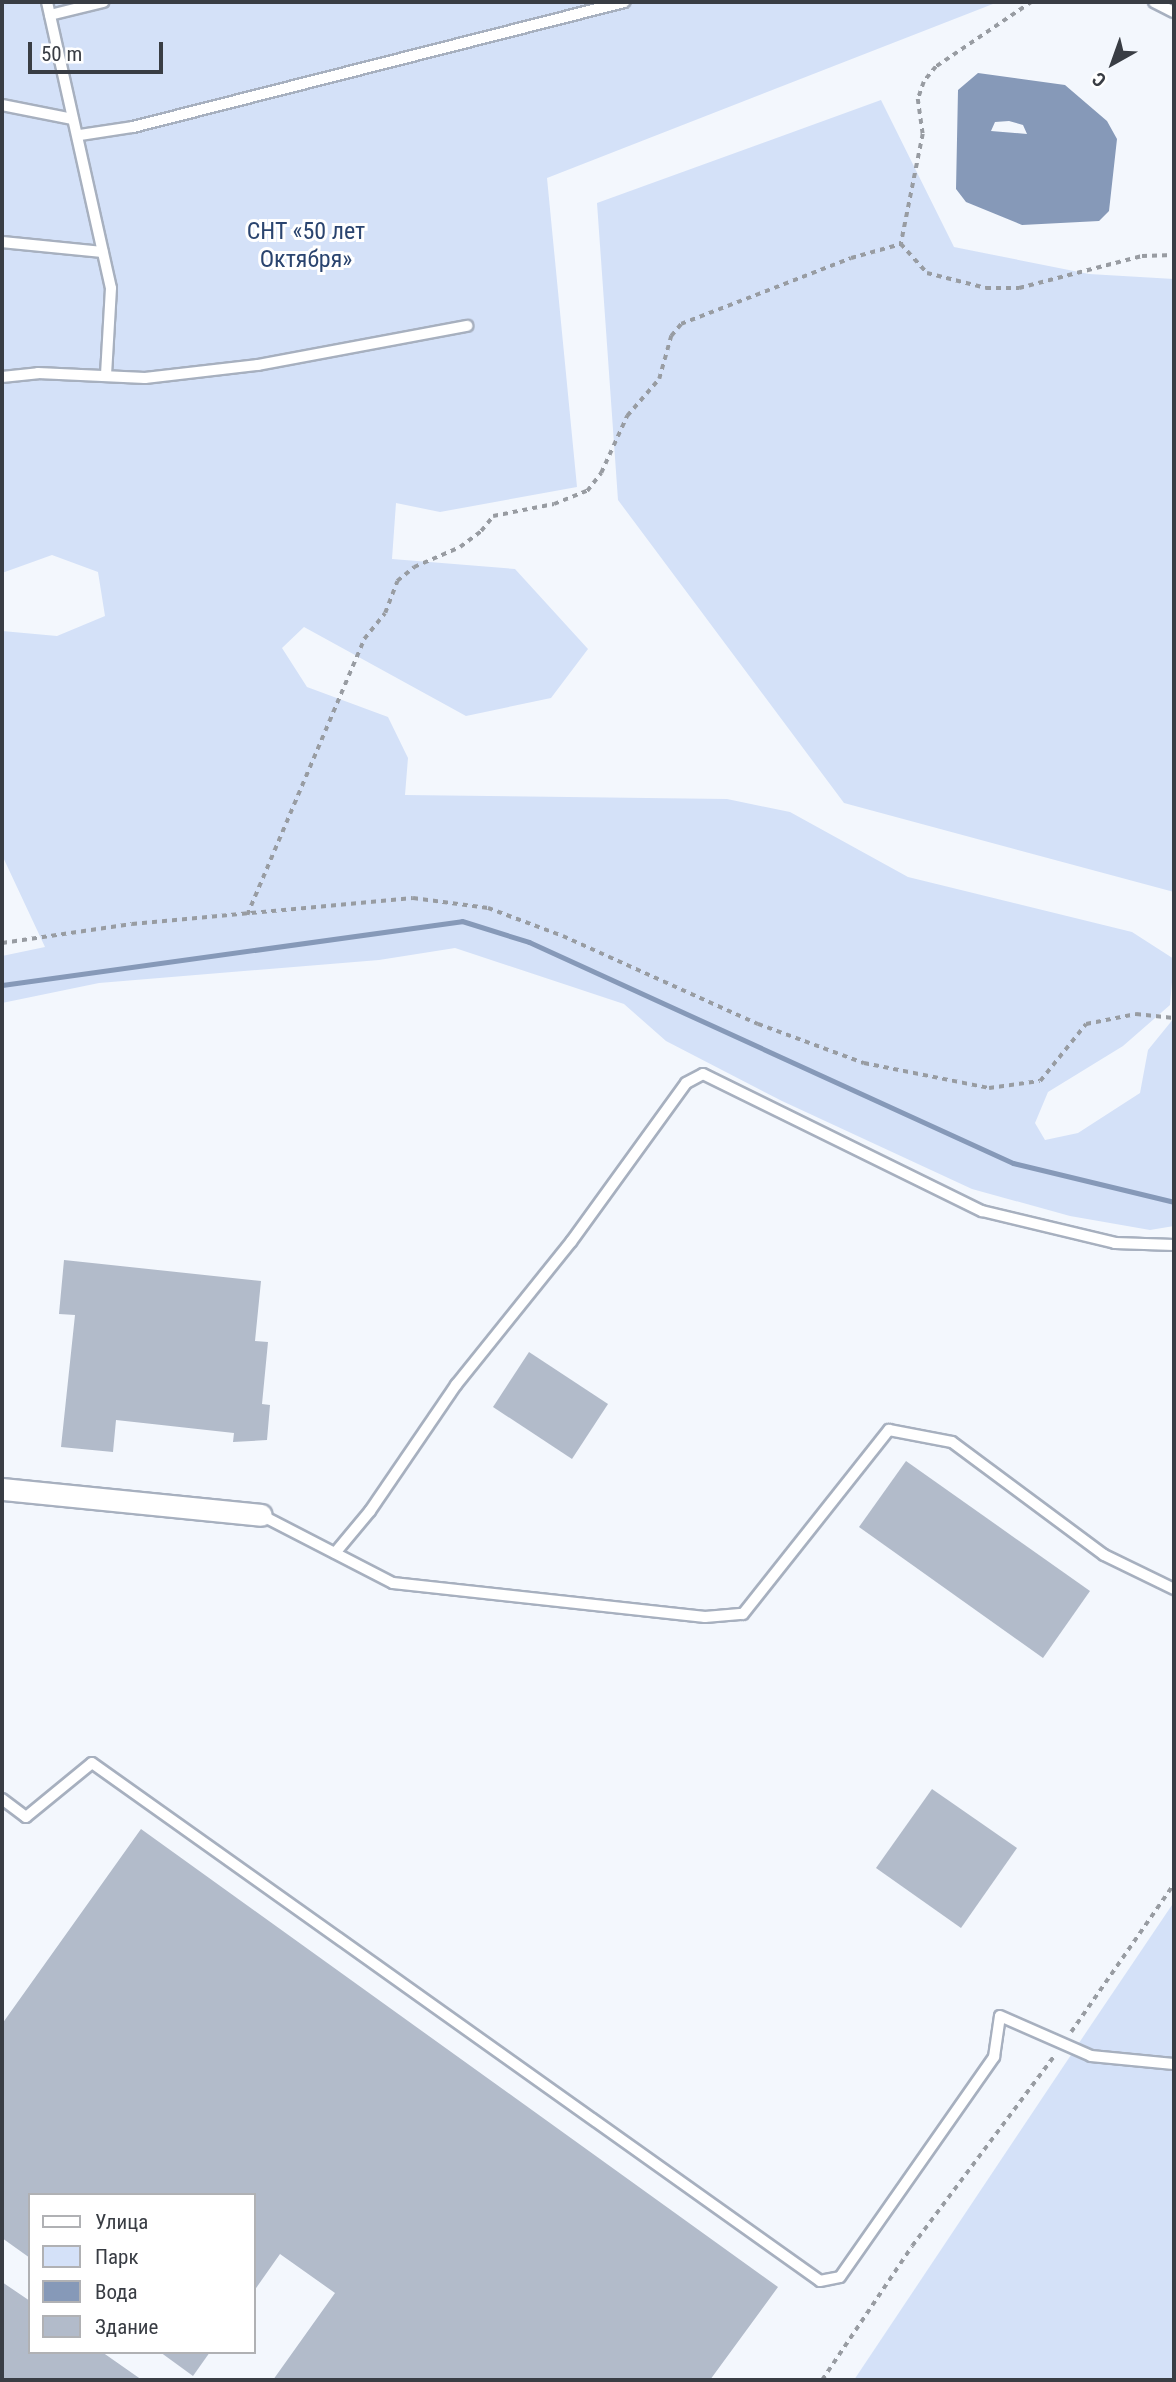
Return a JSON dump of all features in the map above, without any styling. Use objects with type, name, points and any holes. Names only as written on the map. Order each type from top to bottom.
[{"type":"street","points":[[2,1489],[261,1515]]},
{"type":"lane","points":[[47,2],[73,119],[80,135],[111,288],[106,376]]},
{"type":"lane","points":[[50,15],[103,2]]},
{"type":"lane","points":[[80,135],[133,127],[624,2]]},
{"type":"lane","points":[[1154,2],[1174,12]]},
{"type":"lane","points":[[2,105],[73,119]]},
{"type":"lane","points":[[2,242],[103,251]]},
{"type":"lane","points":[[2,377],[38,373],[145,378],[258,365],[467,326]]},
{"type":"lane","points":[[335,1553],[686,1083],[703,1074],[982,1211],[1115,1243],[1174,1245]]},
{"type":"lane","points":[[261,1515],[393,1583],[705,1618],[743,1614],[889,1430],[952,1442],[1104,1555],[1174,1589]]},
{"type":"lane","points":[[2,1799],[26,1817],[92,1763],[820,2281],[840,2277],[994,2057],[1000,2017],[1091,2056],[1174,2064]]},
{"type":"path","points":[[901,244],[923,134],[918,99],[924,82],[936,67],[1032,2]]},
{"type":"path","points":[[901,244],[927,273],[986,288],[1019,288],[1142,256],[1174,255]]},
{"type":"path","points":[[247,916],[364,639],[384,613],[397,581],[414,567],[460,547],[492,516],[554,504],[587,491],[601,473],[627,416],[659,379],[671,336],[681,324],[851,258],[901,244]]},
{"type":"path","points":[[2,943],[132,924],[247,916],[413,898],[488,908],[563,936],[758,1024],[864,1063],[989,1088],[1040,1081],[1086,1024],[1136,1014],[1174,1018]]},
{"type":"path","points":[[822,2380],[912,2246],[1062,2045],[1174,1884]]},
{"type":"green space","name":"СНТ «50 лет Октября»","points":[[2,2],[998,2],[547,178],[577,487],[440,512],[396,503],[392,559],[515,569],[588,649],[551,698],[466,716],[304,627],[282,648],[307,687],[388,717],[408,758],[405,795],[727,799],[790,812],[908,877],[1132,932],[1174,959],[1170,1005],[1123,1046],[1048,1092],[1035,1123],[1045,1140],[1078,1133],[1140,1093],[1148,1050],[1174,1018],[1174,1226],[1150,1230],[1070,1216],[972,1189],[782,1101],[666,1041],[624,1004],[455,948],[379,960],[99,983],[2,1003],[2,956],[45,947],[2,855],[2,631],[57,636],[105,616],[98,572],[52,555],[2,573]]},
{"type":"green space","points":[[881,100],[954,247],[1089,274],[1174,279],[1174,892],[844,803],[618,500],[597,203]]},
{"type":"green space","points":[[1174,1902],[1174,2380],[854,2380],[1089,2028]]},
{"type":"water","points":[[978,73],[1065,85],[1107,121],[1117,139],[1109,211],[1099,221],[1022,225],[966,202],[956,189],[958,90]],"holes":[[[1009,121],[1023,125],[1027,134],[991,131],[995,122]]]},
{"type":"building","points":[[64,1260],[261,1281],[255,1341],[268,1342],[262,1404],[270,1405],[267,1440],[233,1442],[234,1433],[116,1420],[113,1452],[61,1447],[75,1315],[59,1314]]},
{"type":"building","points":[[529,1352],[608,1404],[572,1459],[493,1407]]},
{"type":"building","points":[[906,1461],[1090,1591],[1043,1658],[859,1527]]},
{"type":"building","points":[[932,1789],[1017,1848],[961,1928],[876,1868]]},
{"type":"building","points":[[141,1829],[778,2287],[710,2380],[273,2380],[335,2293],[280,2254],[256,2288],[256,2193],[28,2193],[28,2257],[2,2238],[2,2024]]},
{"type":"building","points":[[2,2282],[28,2300],[28,2354],[105,2354],[142,2380],[2,2380]]},
{"type":"building","points":[[163,2354],[209,2354],[193,2376]]},
{"type":"waterway","points":[[2,985],[462,921],[529,942],[1013,1163],[1174,1202]]}]
